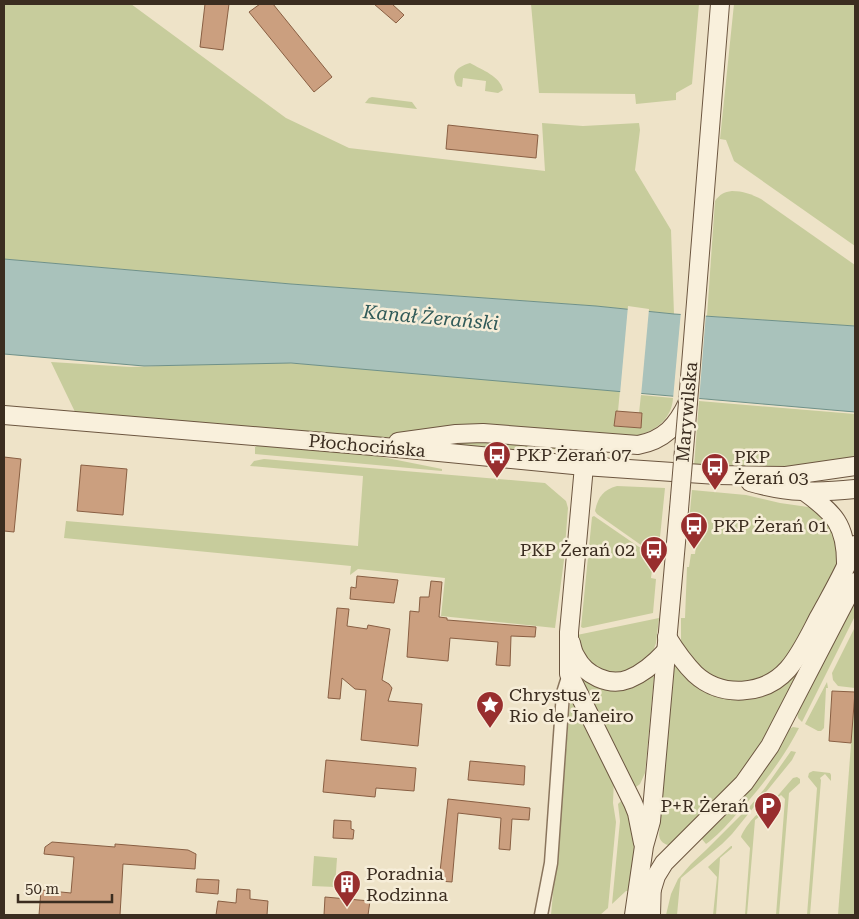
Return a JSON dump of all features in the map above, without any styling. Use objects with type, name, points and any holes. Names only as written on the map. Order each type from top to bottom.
[{"type":"main road","name":"Marywilska","points":[[634,915],[644,846],[651,821],[700,261],[720,4]]},
{"type":"main road","points":[[367,446],[456,434],[483,433],[638,445],[662,436],[670,430],[681,416],[688,402]]},
{"type":"main road","name":"Płochocińska","points":[[4,415],[584,466],[731,476],[786,476],[855,466]]},
{"type":"main road","points":[[584,466],[569,632],[569,674],[633,803],[644,846]]},
{"type":"main road","points":[[832,469],[855,484]]},
{"type":"main road","name":"Płochocińska","points":[[731,476],[776,489],[805,492],[855,489]]},
{"type":"main road","points":[[805,492],[826,508],[839,524],[845,542],[846,566]]},
{"type":"main road","points":[[569,632],[576,657],[590,674],[599,678],[619,682],[642,673],[653,665],[666,644],[694,673],[712,685],[734,691],[751,690],[778,679],[788,669],[840,579],[855,545]]},
{"type":"main road","points":[[652,890],[656,876],[664,863],[744,783],[770,746],[855,582]]},
{"type":"main road","name":"Marywilska","points":[[651,821],[654,849],[651,915]]},
{"type":"street","points":[[541,915],[551,863],[563,694],[569,674]]},
{"type":"green space","points":[[4,4],[131,4],[286,118],[349,148],[545,171],[542,123],[583,126],[639,123],[640,130],[635,170],[671,230],[674,314],[596,306],[291,284],[4,259]]},
{"type":"green space","points":[[531,4],[699,4],[692,84],[676,93],[676,100],[636,104],[635,94],[539,93]]},
{"type":"green space","points":[[734,4],[855,4],[855,246],[734,161],[726,140],[720,139]]},
{"type":"green space","points":[[470,63],[494,77],[503,90],[498,93],[485,91],[486,81],[463,78],[462,87],[457,86],[454,77],[456,71]]},
{"type":"green space","points":[[372,97],[412,102],[417,109],[365,103]]},
{"type":"green space","points":[[732,191],[747,193],[761,199],[855,265],[855,326],[707,316],[715,201],[722,194]]},
{"type":"green space","points":[[241,360],[363,368],[620,390],[614,426],[641,428],[639,413],[641,395],[673,398],[667,416],[659,425],[642,434],[642,437],[445,430],[374,439],[76,414],[51,362],[131,367],[240,363]]},
{"type":"green space","points":[[699,401],[855,414],[855,461],[800,470],[694,467]]},
{"type":"green space","points":[[468,438],[588,447],[560,450],[545,448],[544,453],[443,443]]},
{"type":"green space","points":[[260,444],[362,453],[442,469],[442,471],[255,454],[255,447]]},
{"type":"green space","points":[[264,459],[545,483],[566,501],[568,508],[564,560],[555,628],[441,616],[445,578],[358,569],[350,575],[351,566],[64,538],[66,521],[358,546],[363,476],[250,466],[254,461]]},
{"type":"green space","points":[[617,486],[665,488],[658,557],[595,511],[602,495]]},
{"type":"green space","points":[[692,490],[746,495],[780,503],[822,509],[833,522],[841,560],[789,660],[776,673],[739,686],[705,675],[683,649],[681,618],[685,618],[687,567],[689,567],[691,554],[695,554],[696,546],[691,545],[695,523],[689,522]]},
{"type":"green space","points":[[594,516],[658,560],[657,570],[652,570],[651,578],[656,579],[653,613],[581,627],[592,517]]},
{"type":"green space","points":[[852,567],[780,718],[746,771],[671,846],[663,842],[659,835],[675,660],[683,669],[762,692]]},
{"type":"green space","points":[[855,595],[855,616],[802,722],[798,718],[797,712]]},
{"type":"green space","points":[[659,618],[656,643],[651,657],[627,674],[601,672],[583,657],[577,635]]},
{"type":"green space","points":[[855,627],[855,688],[838,686],[833,680],[832,673]]},
{"type":"green space","points":[[574,671],[653,675],[654,677],[645,773],[640,784],[632,790]]},
{"type":"green space","points":[[827,682],[824,728],[818,731],[805,724]]},
{"type":"green space","points":[[855,692],[855,915],[838,915]]},
{"type":"green space","points":[[571,695],[614,778],[613,803],[616,822],[608,908],[600,915],[551,915]]},
{"type":"green space","points":[[793,727],[799,728],[770,775],[728,824],[706,844],[701,838],[722,819],[749,787],[787,730]]},
{"type":"green space","points":[[791,751],[796,752],[792,760],[732,834],[681,878],[677,915],[666,915],[671,894],[678,879],[751,805]]},
{"type":"green space","points":[[813,771],[830,773],[831,781],[825,774],[820,778],[810,915],[807,915],[817,788],[808,777],[809,773]]},
{"type":"green space","points":[[797,777],[800,779],[800,783],[789,793],[779,915],[776,915],[785,799],[781,795],[774,800],[793,778]]},
{"type":"green space","points":[[624,798],[633,827],[635,856],[628,891],[612,904],[620,821],[618,804]]},
{"type":"green space","points":[[760,812],[766,816],[765,824],[759,817],[755,820],[747,915],[745,915],[750,848],[741,837],[749,823]]},
{"type":"green space","points":[[731,846],[732,848],[720,858],[716,915],[713,915],[717,877],[708,867]]},
{"type":"green space","points":[[314,856],[337,858],[335,887],[312,886]]},
{"type":"water","name":"Kanał Żerański","points":[[4,259],[291,284],[855,326],[855,412],[291,363],[144,366],[4,354]]},
{"type":"pier","points":[[628,306],[649,309],[641,396],[620,394]]},
{"type":"pier","points":[[681,311],[706,313],[699,401],[673,399]]},
{"type":"building","points":[[205,4],[229,4],[223,50],[200,47]]},
{"type":"building","points":[[260,4],[273,4],[332,77],[314,92],[249,12]]},
{"type":"building","points":[[374,4],[392,4],[404,15],[396,23]]},
{"type":"building","points":[[448,125],[538,135],[536,158],[446,149]]},
{"type":"building","points":[[616,411],[642,413],[641,428],[614,426]]},
{"type":"building","points":[[4,457],[21,459],[14,532],[4,531]]},
{"type":"building","points":[[81,465],[127,469],[123,515],[77,511]]},
{"type":"building","points":[[357,576],[398,580],[394,603],[350,599],[351,587],[356,588]]},
{"type":"building","points":[[431,581],[442,582],[439,617],[447,618],[447,620],[536,627],[535,637],[511,636],[510,666],[496,665],[498,642],[450,638],[448,661],[407,657],[410,611],[419,612],[420,597],[429,597]]},
{"type":"building","points":[[337,608],[349,609],[347,626],[367,629],[368,625],[390,629],[382,680],[392,688],[388,701],[422,704],[418,746],[361,740],[366,690],[355,689],[342,678],[340,699],[328,698]]},
{"type":"building","points":[[832,691],[855,692],[851,743],[829,741]]},
{"type":"building","points":[[326,760],[416,768],[414,791],[376,788],[375,797],[323,792]]},
{"type":"building","points":[[470,761],[525,766],[524,785],[468,780]]},
{"type":"building","points":[[448,799],[530,808],[529,820],[512,819],[510,850],[499,849],[501,818],[458,813],[452,882],[439,881]]},
{"type":"building","points":[[334,820],[351,821],[351,829],[354,830],[353,839],[333,838]]},
{"type":"building","points":[[52,842],[115,847],[115,844],[188,850],[196,854],[195,869],[123,864],[120,915],[39,915],[41,890],[71,893],[74,857],[44,854],[45,847]]},
{"type":"building","points":[[197,879],[219,880],[218,894],[196,892]]},
{"type":"building","points":[[237,889],[250,890],[250,899],[268,901],[267,915],[216,915],[218,901],[236,903]]},
{"type":"building","name":"Poradnia Rodzinna","points":[[325,897],[370,901],[368,915],[324,915]]},
{"type":"place","name":"PKP Żerań 07","points":[[497,479]]},
{"type":"place","name":"PKP Żerań 03","points":[[715,491]]},
{"type":"place","name":"PKP Żerań 01","points":[[694,550]]},
{"type":"place","name":"PKP Żerań 02","points":[[654,574]]},
{"type":"place","name":"Chrystus z Rio de Janeiro","points":[[490,729]]},
{"type":"place","name":"P+R Żerań","points":[[768,830]]},
{"type":"place","name":"Poradnia Rodzinna","points":[[347,908]]}]
